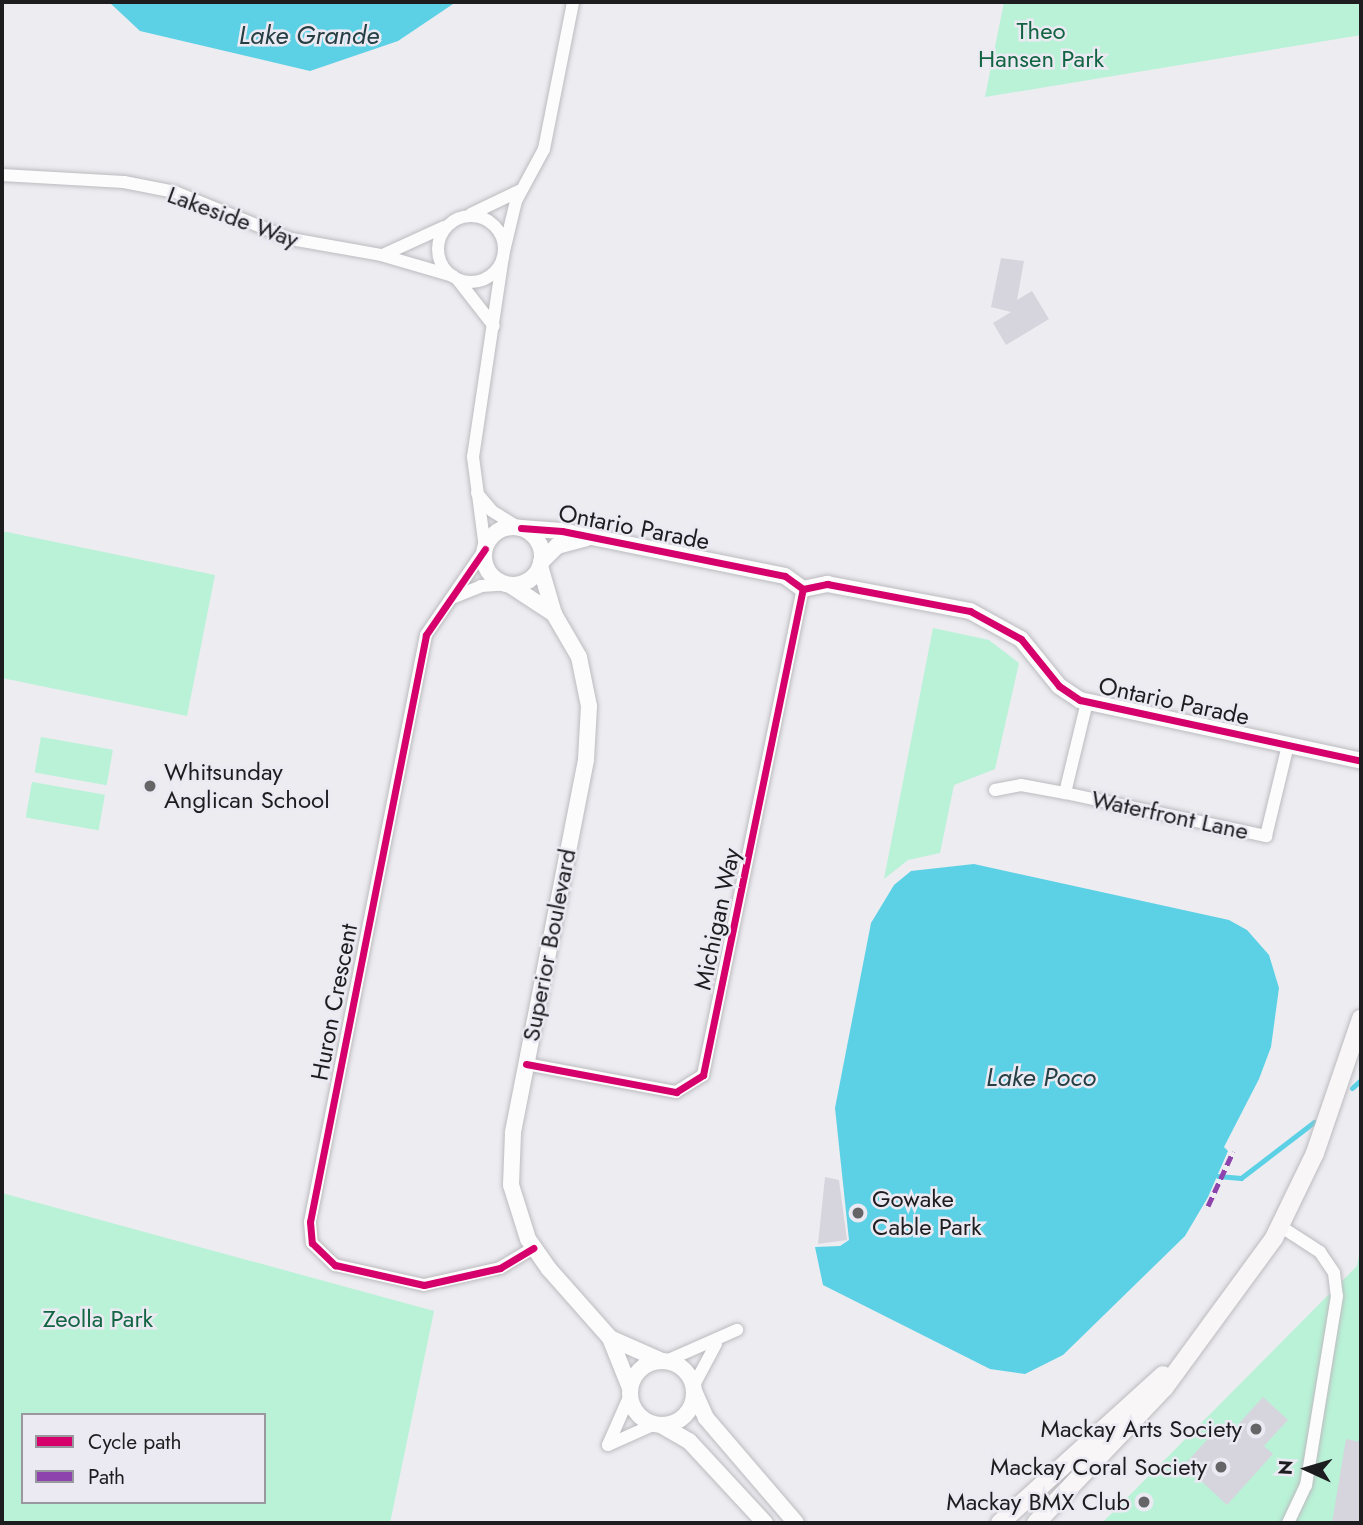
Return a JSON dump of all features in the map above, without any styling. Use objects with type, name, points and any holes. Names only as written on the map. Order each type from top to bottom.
[{"type":"main road","points":[[1037,1523],[1122,1437],[1195,1346],[1280,1226],[1315,1153],[1361,1019]]},
{"type":"main road","points":[[1000,1523],[1195,1346]]},
{"type":"street","points":[[507,584],[488,570],[476,493],[474,446],[503,254],[521,190],[544,149],[573,2]]},
{"type":"street","name":"Lakeside Way","points":[[2,175],[124,182],[175,192],[291,239],[381,255],[454,277]]},
{"type":"street","points":[[381,255],[521,190]]},
{"type":"street","points":[[465,216],[495,226],[503,254]]},
{"type":"street","points":[[447,226],[438,250],[454,277],[494,326]]},
{"type":"street","points":[[454,277],[481,280],[503,254]]},
{"type":"street","points":[[449,600],[481,586],[524,583],[540,564],[538,542],[492,511],[476,493]]},
{"type":"street","points":[[485,549],[501,530],[520,528]]},
{"type":"street","name":"Ontario Parade","points":[[520,528],[588,538],[785,576],[803,589],[827,584],[970,611],[999,622],[1021,639],[1059,686],[1087,702],[1361,761]]},
{"type":"street","name":"Ontario Parade","points":[[540,564],[558,546],[588,538]]},
{"type":"street","name":"Huron Crescent","points":[[485,549],[430,623],[424,644],[317,1187],[312,1243],[335,1265],[424,1285],[500,1268],[533,1248]]},
{"type":"street","name":"Superior Boulevard","points":[[540,564],[554,614],[579,657],[589,706],[586,760],[526,1064],[510,1174],[516,1209],[533,1248],[608,1336],[630,1392]]},
{"type":"street","name":"Superior Boulevard","points":[[507,584],[554,614]]},
{"type":"street","name":"Michigan Way","points":[[526,1064],[676,1091],[703,1075],[803,589]]},
{"type":"street","name":"Waterfront Lane","points":[[1065,793],[1087,702]]},
{"type":"street","name":"Waterfront Lane","points":[[995,790],[1021,785],[1266,836],[1288,745]]},
{"type":"street","points":[[1280,1226],[1321,1252],[1334,1273],[1337,1296],[1306,1485],[1288,1523]]},
{"type":"street","points":[[724,1337],[708,1354],[684,1416],[608,1445],[639,1371],[737,1330]]},
{"type":"street","name":"Superior Boulevard","points":[[608,1336],[663,1361]]},
{"type":"street","points":[[663,1361],[684,1371],[706,1418],[796,1523]]},
{"type":"street","points":[[630,1392],[638,1414],[688,1441],[765,1523]]},
{"type":"green space","name":"Theo Hansen Park","points":[[1004,2],[1361,2],[1361,35],[985,97]]},
{"type":"green space","points":[[2,531],[215,575],[187,716],[2,678]]},
{"type":"green space","points":[[933,628],[989,640],[1019,663],[995,769],[954,785],[940,853],[908,860],[884,879]]},
{"type":"green space","points":[[41,737],[113,750],[107,785],[35,772]]},
{"type":"green space","points":[[32,782],[105,795],[99,830],[26,817]]},
{"type":"green space","name":"Zeolla Park","points":[[2,1193],[434,1311],[390,1523],[2,1523]]},
{"type":"green space","points":[[1361,1245],[1361,1523],[1102,1523],[1357,1266]]},
{"type":"water","name":"Lake Grande","points":[[109,2],[456,2],[398,41],[310,71],[140,31]]},
{"type":"water","name":"Lake Poco","points":[[974,864],[1229,920],[1247,930],[1269,955],[1279,988],[1271,1047],[1259,1079],[1224,1147],[1228,1151],[1208,1197],[1185,1236],[1063,1355],[1025,1374],[990,1369],[823,1285],[815,1247],[840,1246],[849,1240],[835,1108],[871,923],[894,885],[911,871]]},
{"type":"building","points":[[1001,258],[1024,261],[1017,300],[1032,291],[1049,319],[1006,345],[993,323],[1011,312],[991,307]]},
{"type":"building","points":[[825,1177],[839,1180],[847,1240],[818,1244]]},
{"type":"building","points":[[1263,1397],[1288,1420],[1264,1446],[1273,1454],[1227,1505],[1184,1465],[1216,1430],[1225,1439]]},
{"type":"building","points":[[1346,1439],[1361,1442],[1361,1523],[1332,1523]]},
{"type":"waterway","points":[[1352,1088],[1361,1080]]},
{"type":"waterway","points":[[1218,1176],[1241,1178],[1314,1122]]},
{"type":"marked path","points":[[1208,1206],[1233,1152]]},
{"type":"cycle path","points":[[521,528],[562,531],[785,576],[803,589],[827,584],[970,611],[1021,639],[1059,686],[1080,700],[1361,761]]},
{"type":"cycle path","points":[[485,549],[426,635],[310,1222],[312,1243],[335,1265],[424,1285],[500,1268],[533,1248]]},
{"type":"cycle path","points":[[526,1064],[676,1092],[703,1075],[803,589]]},
{"type":"place","name":"Whitsunday Anglican School","points":[[150,786]]},
{"type":"place","name":"Gowake Cable Park","points":[[858,1213]]},
{"type":"place","name":"Mackay Arts Society","points":[[1256,1429]]},
{"type":"place","name":"Mackay Coral Society","points":[[1221,1467]]},
{"type":"place","name":"Mackay BMX Club","points":[[1144,1502]]}]
